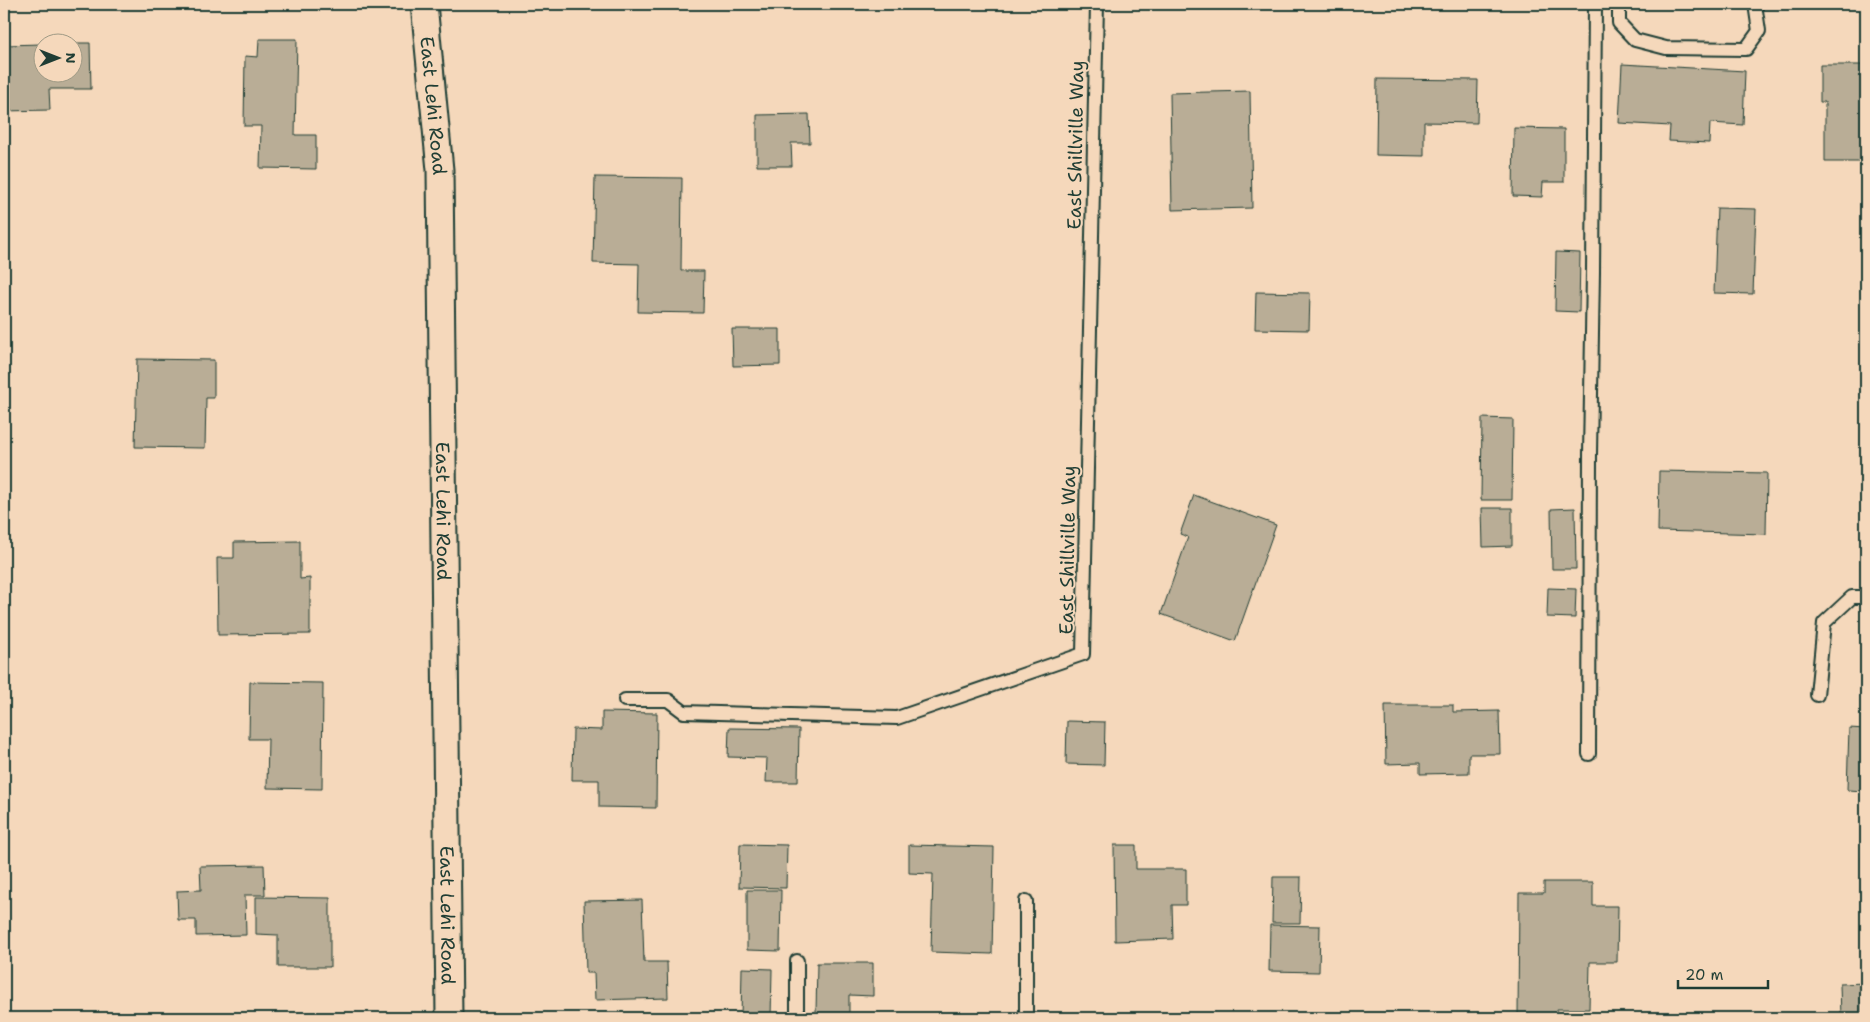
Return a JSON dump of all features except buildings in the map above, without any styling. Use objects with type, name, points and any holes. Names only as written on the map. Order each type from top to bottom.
[{"type":"street","name":"East Lehi Road","points":[[424,4],[440,170],[449,1018]]},
{"type":"lane","name":"East Shillville Way","points":[[625,700],[668,700],[684,712],[897,718],[1083,654],[1097,4]]},
{"type":"lane","points":[[1589,754],[1595,4]]},
{"type":"lane","points":[[1619,4],[1619,24],[1634,40],[1666,48],[1746,49],[1759,31],[1755,4]]},
{"type":"lane","points":[[1817,695],[1824,623],[1852,597],[1866,597]]},
{"type":"lane","points":[[1026,901],[1026,1018]]},
{"type":"lane","points":[[797,961],[797,1018]]}]
